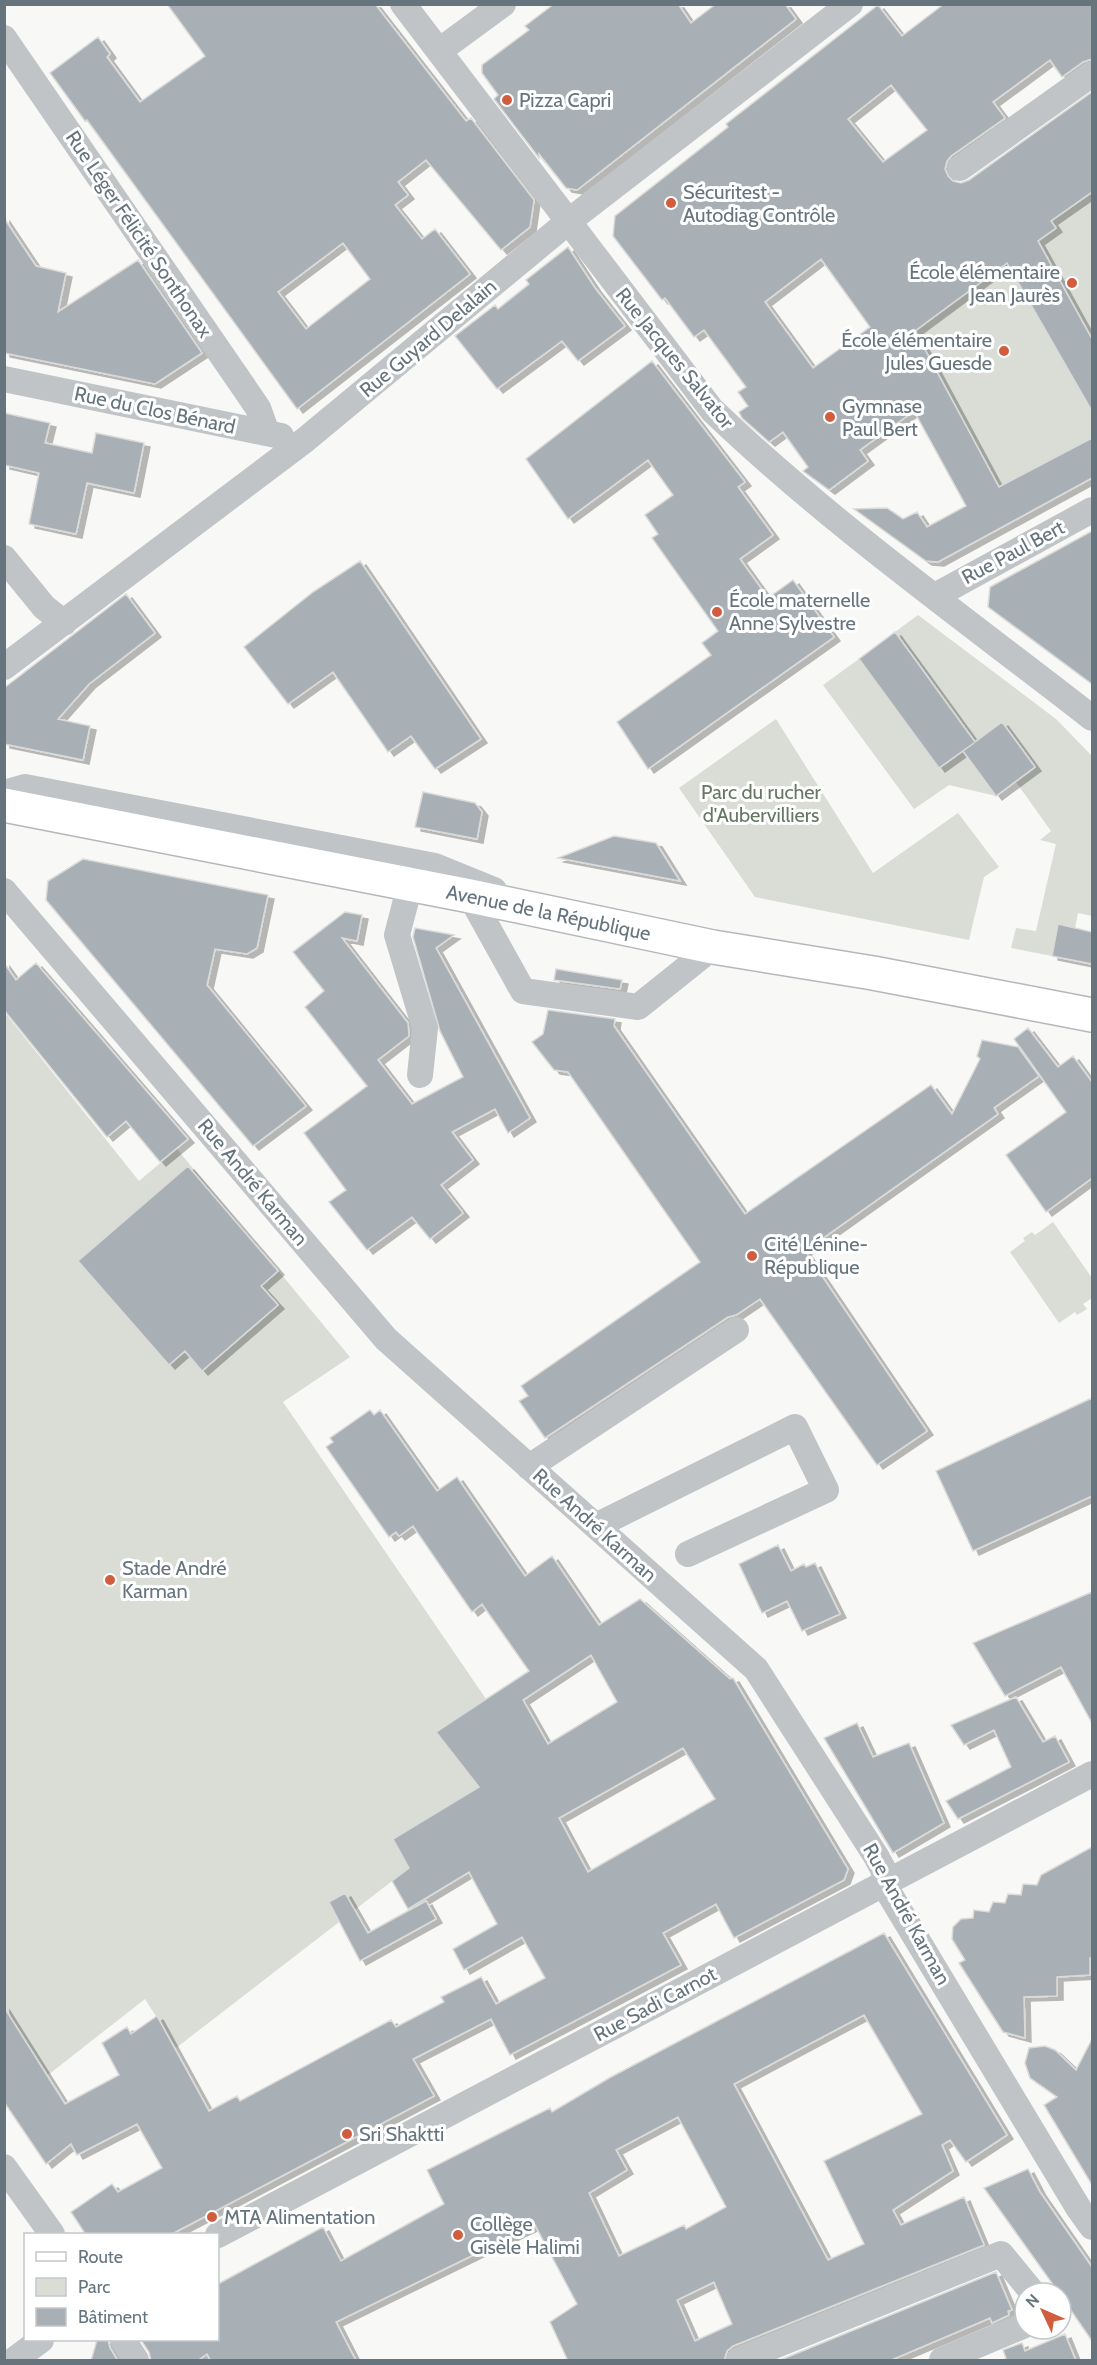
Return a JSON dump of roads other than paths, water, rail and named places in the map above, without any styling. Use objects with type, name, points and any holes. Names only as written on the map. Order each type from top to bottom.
[{"type":"main road","name":"Avenue de la République","points":[[4,805],[713,947],[873,973],[1092,1016]]},
{"type":"street","name":"Rue Jacques Salvator","points":[[403,4],[712,410],[800,489],[1092,718]]},
{"type":"street","points":[[439,51],[503,4]]},
{"type":"street","name":"Rue Guyard Delalain","points":[[4,667],[305,440],[569,221],[850,4]]},
{"type":"street","name":"Rue Léger Félicité Sonthonax","points":[[4,38],[258,408],[267,433]]},
{"type":"street","points":[[960,168],[1092,74]]},
{"type":"street","name":"Rue du Clos Bénard","points":[[4,379],[305,440]]},
{"type":"street","name":"Rue Paul Bert","points":[[935,596],[1092,510]]},
{"type":"street","points":[[4,558],[44,607],[64,623]]},
{"type":"street","points":[[4,794],[25,787],[435,866],[547,912]]},
{"type":"street","points":[[410,885],[397,935],[426,1028],[420,1075]]},
{"type":"street","name":"Rue André Karman","points":[[4,891],[386,1339],[756,1670],[876,1856],[895,1903],[1092,2227]]},
{"type":"street","points":[[470,897],[523,991],[638,1007],[713,947]]},
{"type":"street","points":[[873,973],[921,997],[1092,1031]]},
{"type":"street","points":[[529,1467],[736,1330]]},
{"type":"street","points":[[596,1526],[795,1427],[826,1490],[688,1554]]},
{"type":"street","name":"Rue Sadi Carnot","points":[[219,2234],[885,1881],[1092,1774]]},
{"type":"street","points":[[4,2167],[51,2233]]},
{"type":"street","points":[[739,2361],[1001,2254],[1023,2281]]},
{"type":"street","points":[[942,2361],[1013,2330]]},
{"type":"street","points":[[14,2361],[39,2341]]},
{"type":"street","points":[[124,2341],[136,2361]]},
{"type":"place","name":"Pizza Capri","points":[[507,100]]},
{"type":"place","name":"Sécuritest - Autodiag Contrôle","points":[[671,203]]},
{"type":"place","name":"École élémentaire Jean Jaurès","points":[[1072,283]]},
{"type":"place","name":"École élémentaire Jules Guesde","points":[[1004,351]]},
{"type":"place","name":"Gymnase Paul Bert","points":[[830,417]]},
{"type":"place","name":"École maternelle Anne Sylvestre","points":[[717,612]]},
{"type":"place","name":"Cité Lénine- République","points":[[752,1256]]},
{"type":"place","name":"Stade André Karman","points":[[110,1580]]},
{"type":"place","name":"Sri Shaktti","points":[[347,2134]]},
{"type":"place","name":"MTA Alimentation","points":[[212,2217]]},
{"type":"place","name":"Collège Gisèle Halimi","points":[[458,2235]]},
{"type":"park label","name":"Parc du rucher d'Aubervilliers","points":[[761,804]]}]
